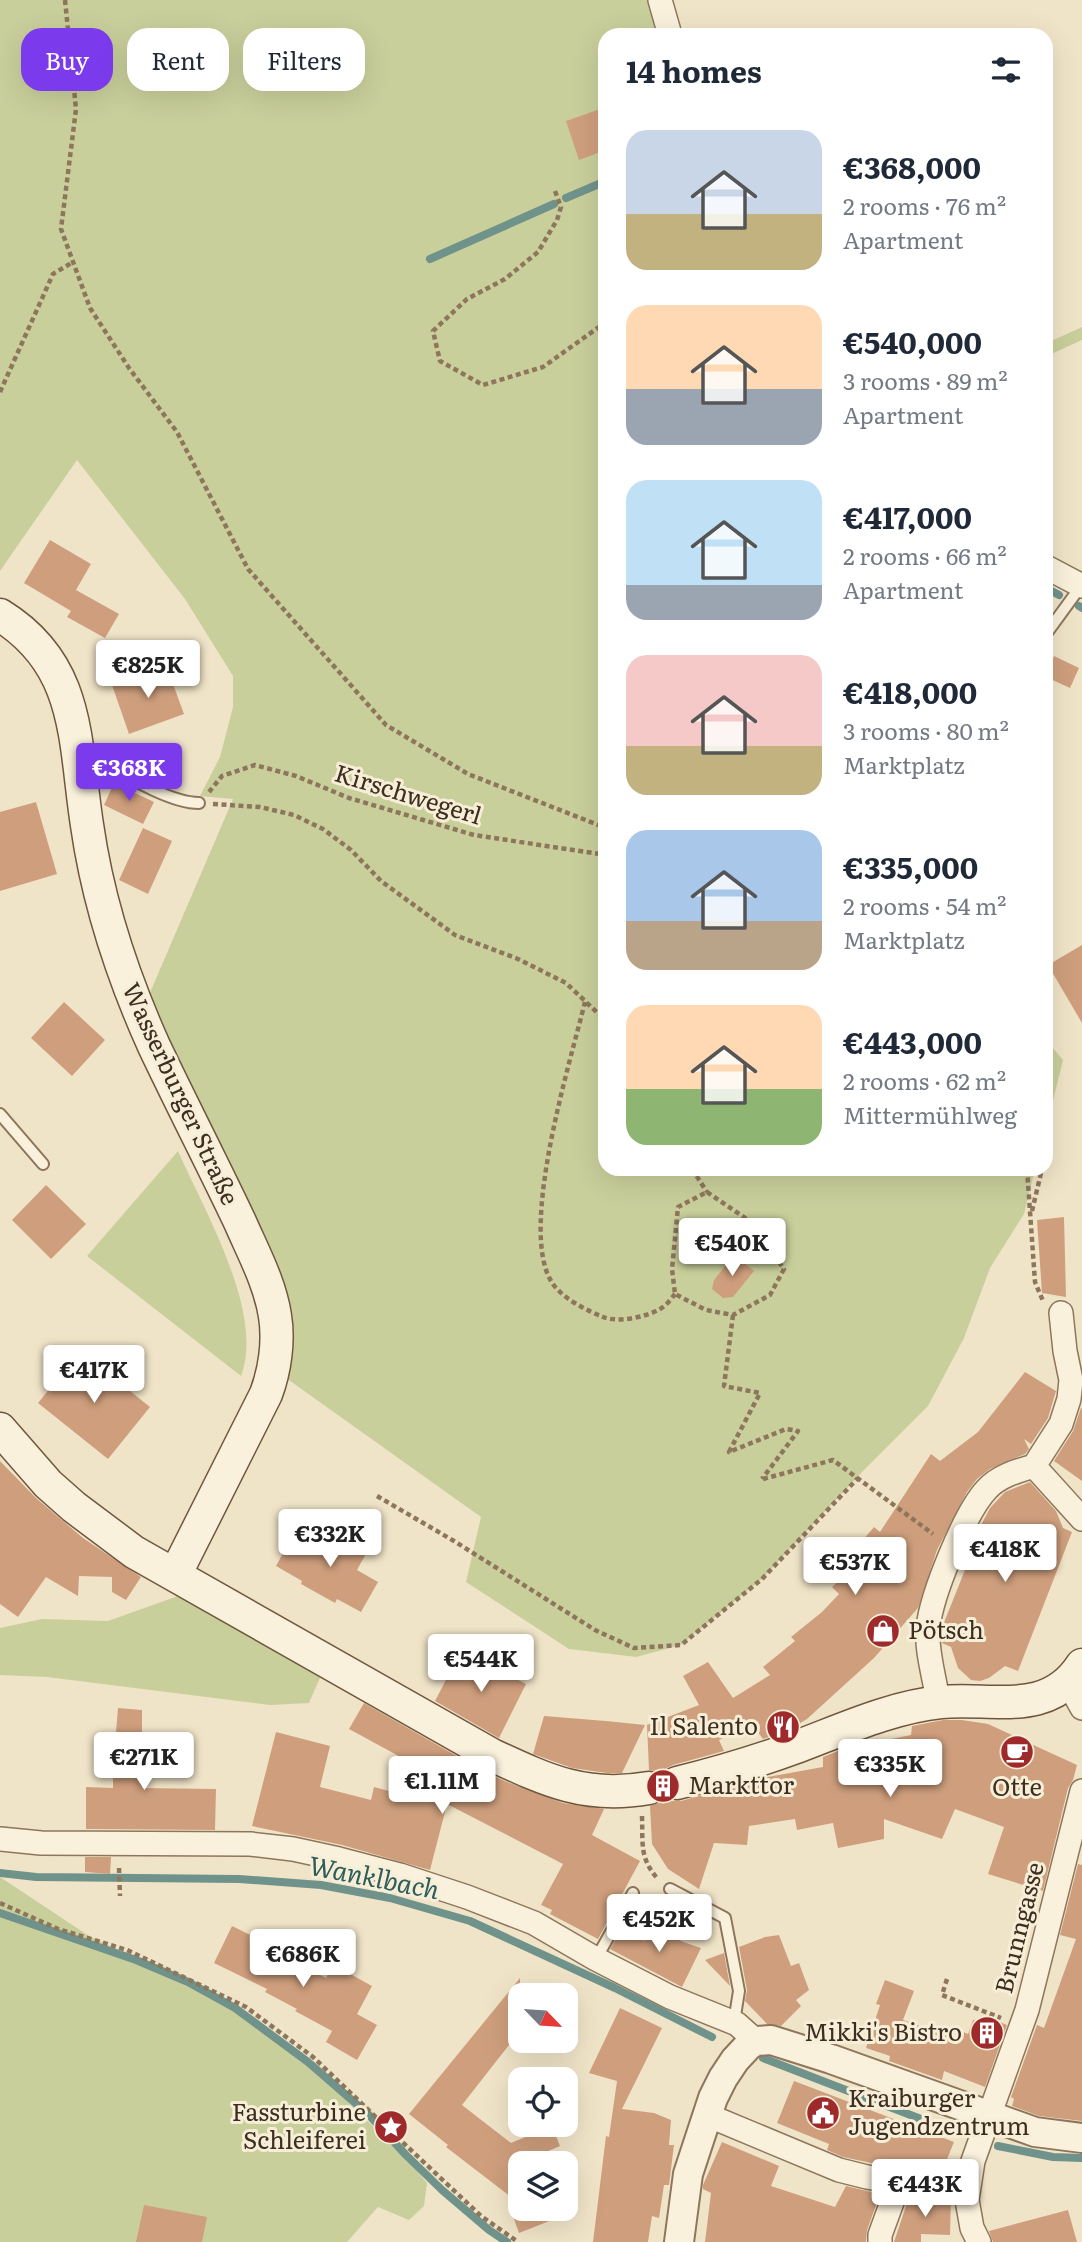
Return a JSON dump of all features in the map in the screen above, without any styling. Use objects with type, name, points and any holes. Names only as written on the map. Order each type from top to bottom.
[{"type":"main road","name":"Wasserburger Straße","points":[[0,615],[37,644],[51,661],[70,708],[87,828],[102,907],[123,971],[154,1046],[255,1255],[270,1293],[275,1316],[274,1363],[266,1394],[175,1575]]},
{"type":"main road","points":[[0,1429],[48,1484],[134,1552],[492,1755],[540,1777],[597,1792],[622,1792],[663,1786],[734,1769],[856,1725],[938,1702],[970,1700],[1014,1703],[1033,1700],[1077,1685]]},
{"type":"street","points":[[660,0],[668,28]]},
{"type":"street","points":[[1053,571],[1082,586]]},
{"type":"street","points":[[938,1702],[928,1628],[934,1601],[969,1515],[988,1487],[1012,1472],[1034,1466],[1061,1424],[1069,1399],[1071,1380],[1061,1314]]},
{"type":"street","points":[[1034,1466],[1082,1520]]},
{"type":"street","name":"Brunngasse","points":[[979,2242],[972,2228],[967,2200],[973,2161],[1022,2026],[1082,1791]]},
{"type":"street","points":[[0,1839],[41,1843],[250,1844],[339,1858],[400,1875],[534,1923],[683,2004],[747,2032],[1035,2132],[1082,2138]]},
{"type":"street","points":[[679,2242],[688,2174],[707,2115],[723,2078],[749,2045],[747,2032]]},
{"type":"street","points":[[707,2115],[839,2170],[899,2183],[968,2183]]},
{"type":"street","points":[[880,2242],[880,2235],[899,2183]]},
{"type":"lane","points":[[1053,625],[1082,586]]},
{"type":"lane","points":[[76,747],[159,792],[185,803],[199,803]]},
{"type":"lane","points":[[0,1114],[43,1164]]},
{"type":"lane","points":[[670,1889],[725,1918],[739,1992],[735,2016],[747,2032]]},
{"type":"lane","points":[[596,1959],[633,1893]]},
{"type":"path","points":[[65,0],[76,109],[61,229],[90,308],[129,368],[177,432],[247,569],[386,725],[468,774],[598,825]]},
{"type":"path","points":[[555,191],[561,207],[557,220],[538,252],[505,279],[467,299],[433,331],[440,361],[483,385],[543,367],[598,328]]},
{"type":"path","points":[[0,392],[53,274],[73,262]]},
{"type":"path","name":"Kirschwegerl","points":[[210,790],[222,776],[255,765],[296,776],[349,798],[474,835],[598,854]]},
{"type":"path","points":[[199,803],[260,807],[294,815],[323,829],[351,850],[381,881],[455,935],[518,959],[566,983],[598,1013]]},
{"type":"path","points":[[586,1002],[547,1159],[541,1226],[542,1256],[551,1282],[579,1307],[610,1320],[637,1317],[662,1309],[675,1294],[672,1269],[678,1207],[707,1192]]},
{"type":"path","points":[[675,1294],[706,1310],[733,1315],[770,1295],[784,1269],[751,1222],[707,1192],[697,1176]]},
{"type":"path","points":[[1028,1176],[1035,1282],[1042,1300],[1061,1314]]},
{"type":"path","points":[[1031,1219],[1040,1176]]},
{"type":"path","points":[[733,1315],[724,1386],[760,1394],[729,1452],[786,1429],[798,1431],[762,1479],[834,1460],[953,1550]]},
{"type":"path","points":[[377,1496],[595,1630],[634,1648],[681,1644],[762,1579],[858,1478]]},
{"type":"path","points":[[660,1881],[647,1867],[643,1856],[642,1809],[663,1786]]},
{"type":"path","points":[[119,1868],[120,1896]]},
{"type":"path","points":[[0,1903],[58,1929],[127,1950],[246,2007],[313,2057],[381,2122],[378,2128],[389,2139],[396,2136],[481,2216],[517,2242]]},
{"type":"path","points":[[947,1979],[942,1995],[1022,2026]]},
{"type":"green space","points":[[0,0],[655,0],[663,28],[598,28],[598,1176],[1033,1176],[1024,1214],[990,1268],[964,1338],[928,1406],[762,1579],[681,1645],[636,1657],[569,1649],[466,1582],[481,1517],[286,1378],[146,1002],[233,799],[200,796],[220,757],[233,707],[233,676],[185,599],[77,460],[0,571]]},
{"type":"green space","points":[[1082,327],[1082,340],[1053,353],[1053,340]]},
{"type":"green space","points":[[1053,1048],[1063,1060],[1053,1101]]},
{"type":"green space","points":[[178,1151],[216,1232],[238,1293],[245,1323],[246,1351],[241,1376],[87,1256]]},
{"type":"green space","points":[[178,1596],[322,1673],[309,1703],[270,1705],[47,1677],[0,1675],[0,1628],[42,1619],[108,1621]]},
{"type":"green space","points":[[0,1877],[89,1936],[224,2001],[285,2041],[408,2160],[427,2183],[424,2206],[409,2220],[378,2207],[347,2242],[0,2242]]},
{"type":"building","points":[[598,110],[598,153],[579,160],[566,121]]},
{"type":"building","points":[[50,540],[91,564],[76,590],[119,614],[105,638],[67,617],[71,611],[24,583]]},
{"type":"building","points":[[1054,656],[1079,668],[1070,688],[1053,680]]},
{"type":"building","points":[[166,665],[184,714],[129,734],[112,685]]},
{"type":"building","points":[[114,783],[154,802],[143,824],[104,805]]},
{"type":"building","points":[[36,802],[57,874],[0,891],[0,812]]},
{"type":"building","points":[[143,828],[172,841],[148,894],[119,880]]},
{"type":"building","points":[[1082,945],[1082,1023],[1053,974],[1053,962]]},
{"type":"building","points":[[64,1002],[105,1040],[72,1076],[31,1038]]},
{"type":"building","points":[[46,1185],[86,1224],[51,1259],[12,1220]]},
{"type":"building","points":[[1064,1217],[1066,1297],[1042,1293],[1037,1220]]},
{"type":"building","points":[[734,1255],[754,1271],[733,1297],[723,1298],[712,1289],[714,1280]]},
{"type":"building","points":[[80,1351],[150,1407],[108,1459],[38,1403]]},
{"type":"building","points":[[1025,1372],[1056,1391],[1048,1418],[1031,1444],[1024,1439],[1029,1449],[1025,1454],[990,1469],[977,1479],[967,1492],[937,1550],[918,1608],[874,1658],[807,1719],[787,1731],[763,1739],[751,1723],[719,1740],[724,1751],[673,1765],[661,1775],[649,1770],[647,1725],[699,1705],[683,1676],[708,1662],[733,1698],[770,1675],[763,1667],[795,1641],[791,1637],[839,1594],[832,1587],[848,1572],[841,1566],[874,1527],[880,1532],[931,1454],[940,1461],[978,1432]]},
{"type":"building","points":[[1081,1408],[1082,1481],[1054,1461],[1073,1431]]},
{"type":"building","points":[[0,1461],[36,1498],[83,1538],[141,1577],[126,1600],[112,1592],[112,1577],[79,1576],[78,1596],[46,1577],[18,1617],[0,1604]]},
{"type":"building","points":[[1030,1482],[1056,1511],[1063,1528],[1072,1532],[1018,1671],[1005,1666],[989,1678],[971,1680],[958,1668],[951,1647],[942,1643],[943,1625],[977,1540],[968,1550],[990,1508],[1005,1492]]},
{"type":"building","points":[[330,1529],[368,1550],[357,1570],[378,1582],[361,1612],[337,1599],[335,1603],[276,1566],[294,1533],[319,1548]]},
{"type":"building","points":[[461,1651],[526,1684],[499,1738],[435,1701]]},
{"type":"building","points":[[364,1703],[505,1781],[563,1803],[604,1809],[592,1835],[640,1861],[598,1939],[550,1914],[552,1910],[541,1905],[563,1864],[447,1804],[430,1870],[342,1845],[252,1826],[276,1732],[330,1746],[320,1787],[371,1800],[374,1787],[389,1791],[406,1760],[349,1729]]},
{"type":"building","points":[[118,1708],[142,1710],[142,1788],[216,1789],[215,1830],[86,1829],[86,1787],[113,1788],[113,1732],[116,1732]]},
{"type":"building","points":[[544,1716],[645,1725],[622,1773],[607,1773],[572,1768],[533,1754]]},
{"type":"building","points":[[943,1720],[988,1724],[1077,1765],[1068,1788],[1043,1891],[988,1874],[1004,1827],[955,1809],[942,1839],[884,1819],[884,1839],[838,1848],[833,1823],[797,1830],[795,1819],[749,1826],[747,1845],[714,1843],[699,1889],[668,1869],[652,1844],[650,1806],[665,1797],[681,1801],[762,1778],[823,1767],[823,1757],[843,1749],[911,1735],[912,1726]]},
{"type":"building","points":[[85,1857],[111,1857],[110,1874],[85,1872]]},
{"type":"building","points":[[1078,1864],[1082,1865],[1082,2121],[1039,2116],[1012,2106],[1014,2099],[1011,2097],[1037,2025],[1044,2028],[1076,1939],[1060,1935]]},
{"type":"building","points":[[232,1926],[279,1949],[277,1953],[326,1978],[334,1965],[372,1986],[357,2014],[377,2025],[357,2060],[326,2042],[332,2031],[265,1992],[267,1989],[214,1963]]},
{"type":"building","points":[[653,1926],[701,1948],[682,1987],[610,1949],[622,1929],[644,1941]]},
{"type":"building","points":[[779,1935],[791,1966],[799,1963],[809,1990],[796,2000],[801,2006],[781,2026],[767,2024],[745,2001],[747,1990],[739,1947],[765,1937]]},
{"type":"building","points":[[724,1953],[730,1986],[705,1960]]},
{"type":"building","points":[[885,1980],[914,1991],[903,2020],[957,2039],[961,2031],[968,2034],[973,2020],[985,2024],[988,2017],[1007,2025],[985,2087],[944,2071],[942,2080],[889,2061],[890,2056],[866,2048],[880,2005],[876,2004]]},
{"type":"building","points":[[508,1993],[508,2046],[462,2105],[511,2143],[525,2137],[556,2137],[560,2146],[548,2151],[508,2151],[508,2195],[446,2147],[448,2145],[409,2114]]},
{"type":"building","points":[[620,2008],[662,2028],[622,2109],[654,2113],[671,2120],[669,2145],[674,2145],[669,2185],[664,2185],[659,2218],[652,2216],[648,2242],[593,2242],[606,2136],[609,2137],[617,2081],[589,2073]]},
{"type":"building","points":[[794,2081],[954,2142],[943,2169],[900,2169],[843,2157],[827,2150],[829,2144],[777,2123]]},
{"type":"building","points":[[722,2142],[779,2166],[771,2186],[835,2207],[846,2186],[880,2194],[867,2230],[866,2242],[705,2242],[711,2193],[703,2189],[703,2185]]},
{"type":"building","points":[[909,2197],[951,2197],[950,2235],[921,2234],[921,2242],[894,2242]]},
{"type":"building","points":[[144,2205],[207,2217],[202,2242],[136,2242]]},
{"type":"building","points":[[1068,2210],[1077,2242],[993,2242],[989,2231]]},
{"type":"building","points":[[515,2221],[549,2221],[519,2233]]},
{"type":"waterway","points":[[566,198],[598,184]]},
{"type":"waterway","points":[[430,259],[554,204]]},
{"type":"waterway","points":[[1053,592],[1059,595]]},
{"type":"waterway","name":"Wanklbach","points":[[0,1873],[36,1877],[239,1879],[321,1885],[390,1898],[470,1921],[615,1988],[712,2037]]},
{"type":"waterway","points":[[0,1913],[136,1960],[188,1982],[235,2008],[308,2062],[369,2115],[442,2190],[507,2242]]},
{"type":"waterway","name":"Wanklbach","points":[[763,2058],[952,2131]]},
{"type":"waterway","name":"Wanklbach","points":[[998,2146],[1053,2157],[1082,2158]]},
{"type":"place","name":"Pötsch","points":[[883,1631]]},
{"type":"place","name":"Il Salento","points":[[783,1727]]},
{"type":"place","name":"Otte","points":[[1017,1752]]},
{"type":"place","name":"Markttor","points":[[663,1786]]},
{"type":"place","name":"Mikki's Bistro","points":[[987,2033]]},
{"type":"place","name":"Kraiburger Jugendzentrum","points":[[823,2113]]},
{"type":"place","name":"Fassturbine Schleiferei","points":[[391,2127]]}]
